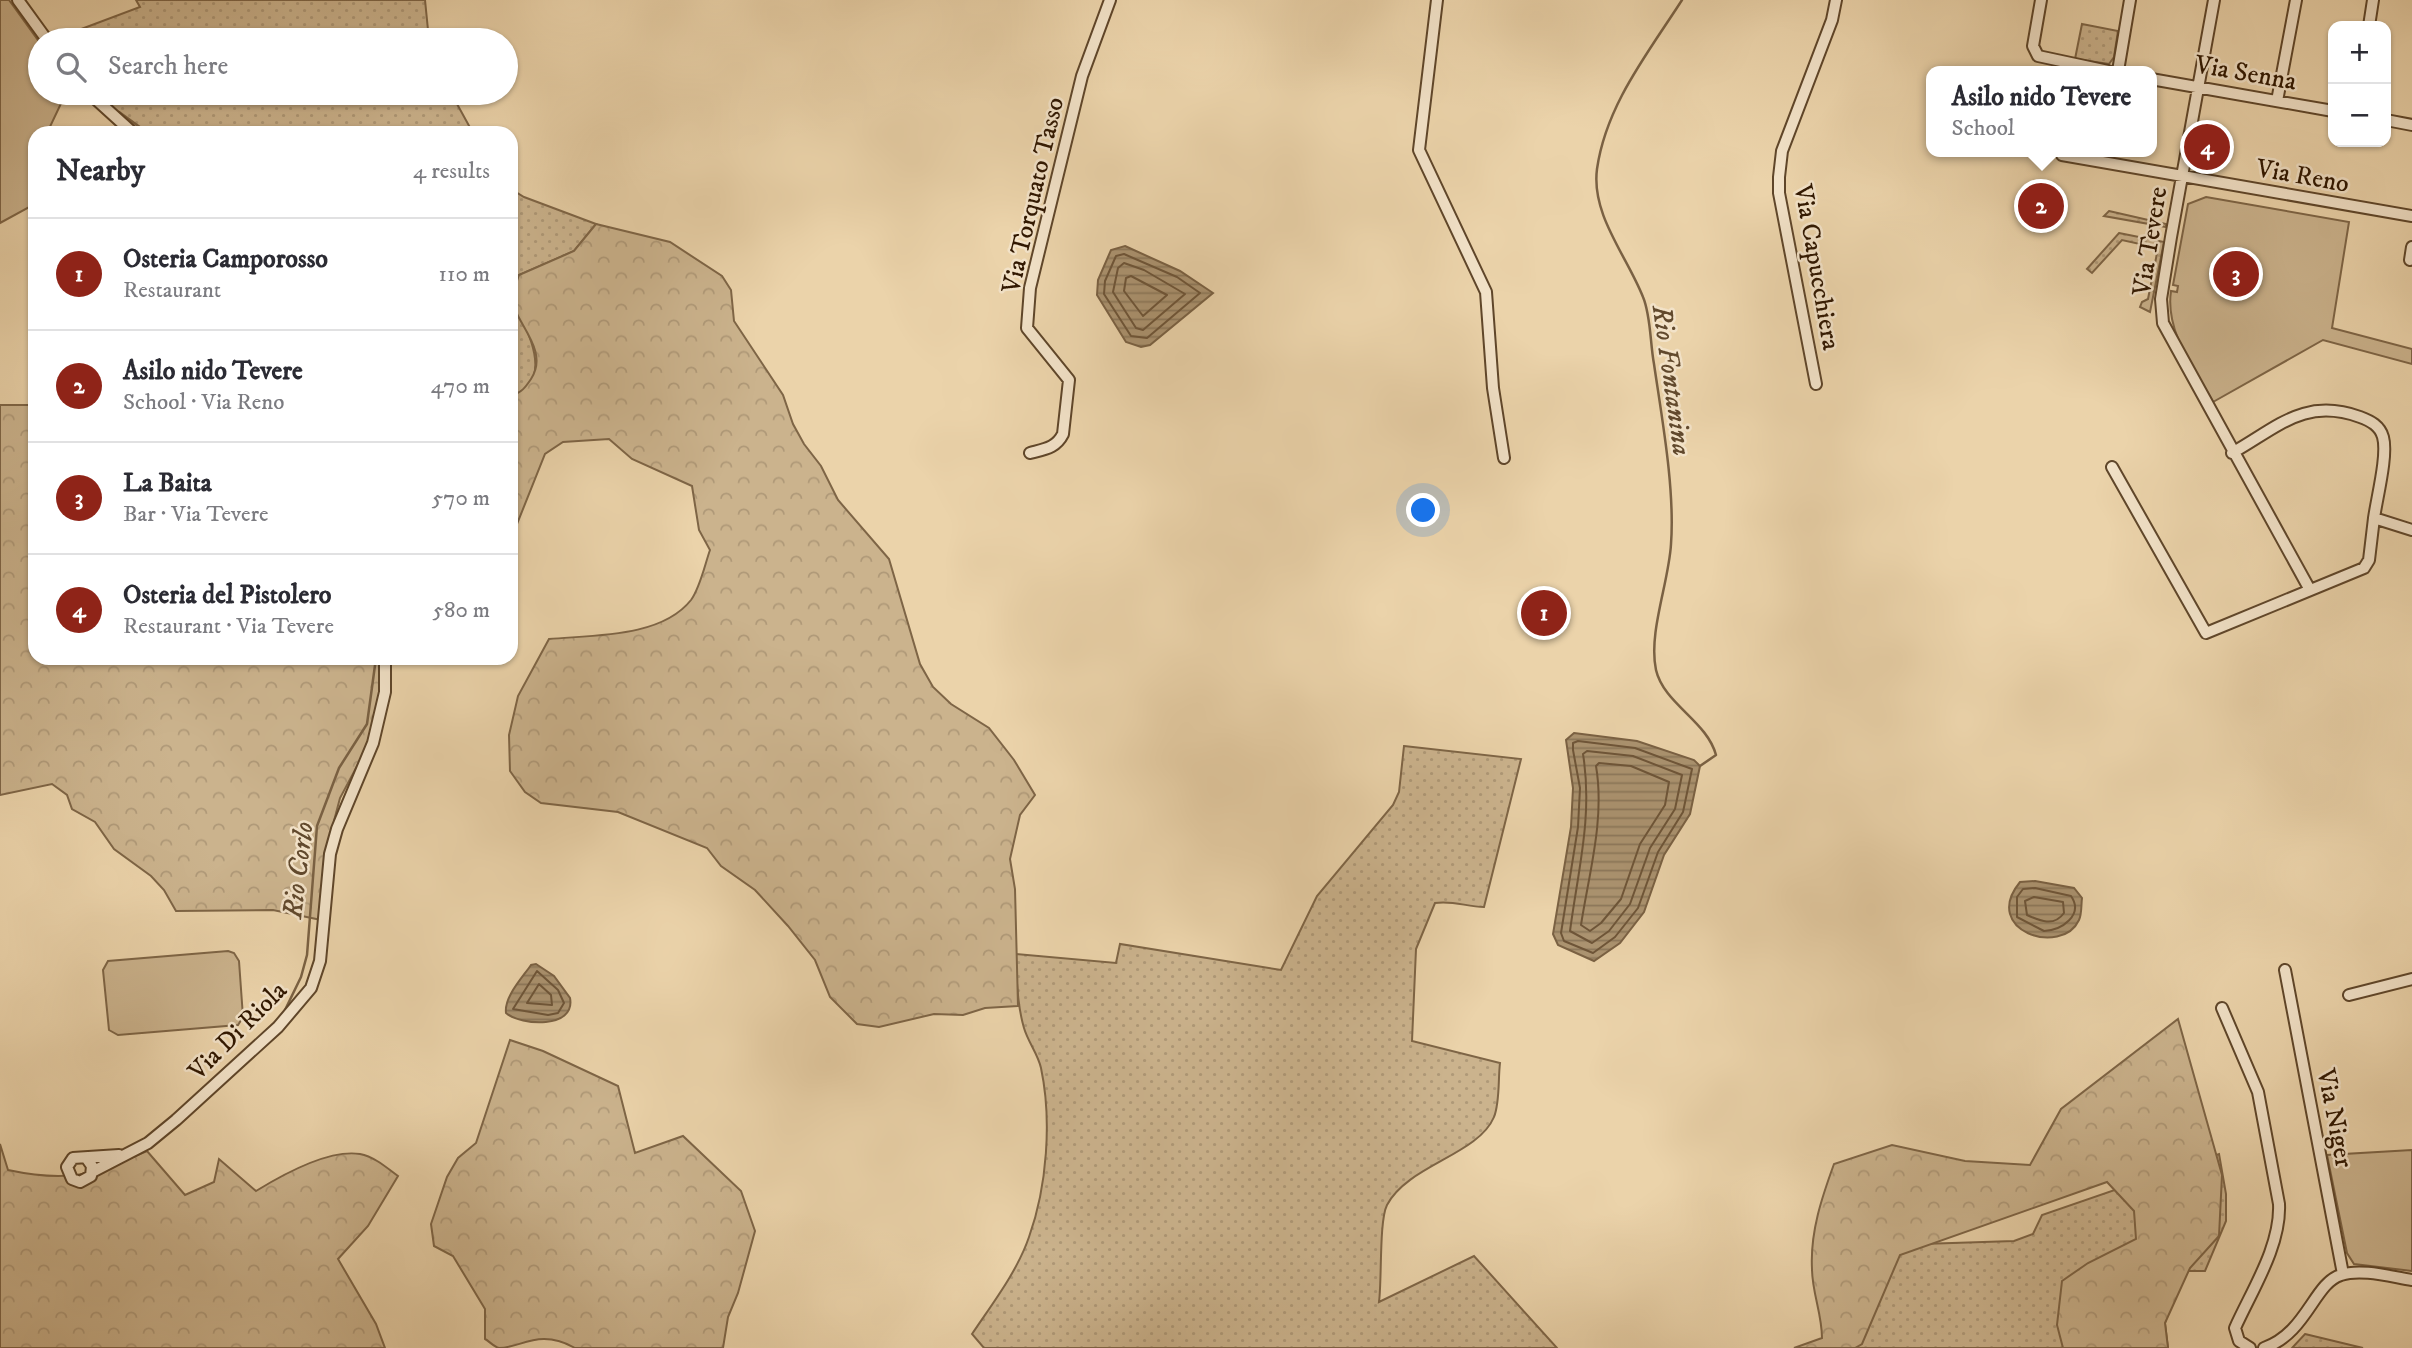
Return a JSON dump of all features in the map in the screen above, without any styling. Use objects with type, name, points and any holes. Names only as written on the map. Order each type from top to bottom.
[{"type":"street","points":[[18,0],[38,28]]},
{"type":"street","name":"Via Torquato Tasso","points":[[1031,453],[1059,442],[1063,434],[1069,380],[1027,328],[1030,288],[1082,76],[1110,0]]},
{"type":"street","points":[[1437,0],[1419,150],[1486,292],[1493,388],[1504,458]]},
{"type":"street","name":"Via Capucchiera","points":[[1816,384],[1779,193],[1780,160],[1832,20],[1836,0]]},
{"type":"street","points":[[2040,0],[2033,46],[2036,54],[2042,60],[2078,66]]},
{"type":"street","points":[[2119,66],[2130,0]]},
{"type":"street","name":"Via Tevere","points":[[2214,0],[2161,299],[2162,323],[2232,453]]},
{"type":"street","points":[[2277,101],[2296,0]]},
{"type":"street","points":[[2370,21],[2373,0]]},
{"type":"street","name":"Via Senna","points":[[2157,80],[2328,110]]},
{"type":"street","points":[[102,105],[126,126]]},
{"type":"street","points":[[2391,121],[2412,125]]},
{"type":"street","name":"Via Reno","points":[[2074,157],[2412,216]]},
{"type":"street","points":[[2410,260],[2412,247]]},
{"type":"street","points":[[2112,467],[2206,633],[2310,590],[2368,565],[2384,442],[2380,430],[2372,422],[2332,410],[2309,410],[2232,453],[2310,590]]},
{"type":"street","points":[[2374,518],[2412,530]]},
{"type":"street","name":"Via Di Riola","points":[[92,1172],[148,1143],[176,1120],[278,1027],[303,1001],[311,988],[320,961],[330,854],[337,829],[373,743],[385,692],[385,665]]},
{"type":"street","name":"Via Niger","points":[[2286,970],[2343,1274]]},
{"type":"street","points":[[2349,995],[2412,979]]},
{"type":"street","points":[[2222,1008],[2258,1092],[2279,1204],[2272,1245],[2235,1328],[2239,1341],[2250,1348]]},
{"type":"street","name":"Via Di Riola","points":[[88,1159],[121,1155]]},
{"type":"street","points":[[73,1158],[88,1159],[92,1172],[88,1179],[80,1182],[68,1174],[67,1167],[73,1158]]},
{"type":"street","points":[[2264,1348],[2281,1340],[2299,1326],[2323,1288],[2343,1274],[2412,1280]]},
{"type":"green space","points":[[0,0],[9,0],[29,28],[28,105],[60,105],[50,126],[28,126],[28,208],[0,223]]},
{"type":"green space","points":[[136,0],[425,0],[428,28],[84,28],[140,7]]},
{"type":"green space","points":[[2082,24],[2118,31],[2114,57],[2109,64],[2075,59]]},
{"type":"green space","points":[[110,105],[458,105],[469,126],[130,126]]},
{"type":"green space","points":[[518,193],[596,224],[574,251],[519,275],[518,278]]},
{"type":"green space","points":[[2206,197],[2349,222],[2332,328],[2412,349],[2412,364],[2323,340],[2213,402],[2183,349],[2172,321],[2170,306],[2171,291],[2177,292],[2178,286],[2173,285],[2188,204]]},
{"type":"green space","points":[[2109,211],[2166,224],[2166,227],[2104,216]]},
{"type":"green space","points":[[596,224],[670,242],[722,276],[731,290],[734,321],[783,395],[793,424],[804,444],[821,466],[838,500],[889,559],[920,664],[933,687],[951,704],[989,728],[1014,760],[1035,795],[1020,815],[1010,859],[1015,889],[1018,1006],[985,1008],[963,1015],[934,1014],[879,1027],[857,1024],[830,997],[815,960],[788,926],[755,890],[721,866],[707,848],[618,812],[541,803],[525,792],[510,771],[509,735],[518,696],[549,639],[625,632],[662,622],[691,600],[700,583],[710,550],[699,530],[692,486],[632,459],[609,439],[563,442],[545,454],[518,522],[518,393],[531,379],[536,368],[536,358],[530,337],[518,314],[518,278],[519,275],[574,251]]},
{"type":"green space","points":[[2119,233],[2164,242],[2150,312],[2140,307],[2142,302],[2148,299],[2158,248],[2122,240],[2092,273],[2087,269]]},
{"type":"green space","points":[[518,315],[534,354],[532,379],[525,389],[518,392]]},
{"type":"green space","points":[[0,405],[28,405],[28,665],[385,665],[375,720],[363,755],[340,798],[334,821],[326,921],[273,910],[176,911],[164,890],[151,876],[114,849],[95,822],[72,809],[67,795],[52,784],[0,795]]},
{"type":"green space","points":[[1404,746],[1521,759],[1484,907],[1435,903],[1416,949],[1412,1041],[1500,1063],[1496,1111],[1486,1130],[1459,1151],[1410,1180],[1397,1191],[1387,1205],[1383,1224],[1379,1302],[1474,1256],[1557,1348],[984,1348],[972,1334],[1004,1287],[1024,1250],[1040,1197],[1046,1153],[1044,1088],[1040,1063],[1022,1019],[1015,954],[1116,963],[1120,944],[1281,970],[1317,896],[1393,805],[1399,792]]},
{"type":"green space","points":[[228,951],[234,953],[239,961],[243,1017],[238,1025],[118,1035],[109,1030],[103,970],[108,961]]},
{"type":"green space","points":[[2178,1019],[2222,1175],[2219,1236],[2190,1268],[2165,1323],[2168,1348],[2063,1348],[2057,1325],[2062,1281],[2088,1263],[2136,1239],[2134,1211],[2107,1182],[1900,1255],[1862,1344],[1855,1348],[1794,1348],[1822,1338],[1812,1278],[1812,1255],[1818,1215],[1834,1164],[1892,1145],[1965,1161],[2030,1165],[2061,1109]]},
{"type":"green space","points":[[510,1040],[543,1051],[618,1086],[635,1153],[683,1136],[741,1191],[755,1231],[738,1293],[728,1317],[723,1348],[575,1348],[562,1342],[541,1339],[499,1348],[485,1339],[485,1309],[453,1256],[434,1246],[431,1224],[447,1177],[458,1158],[476,1143]]},
{"type":"green space","points":[[0,1144],[8,1170],[48,1176],[94,1171],[147,1151],[185,1195],[214,1182],[219,1159],[256,1191],[292,1171],[334,1155],[360,1154],[376,1160],[398,1176],[368,1226],[338,1259],[376,1324],[385,1348],[0,1348]]},
{"type":"green space","points":[[2412,1150],[2412,1271],[2354,1264],[2347,1253],[2327,1155]]},
{"type":"green space","points":[[2219,1154],[2226,1194],[2226,1221],[2205,1271],[2180,1271],[2165,1323],[2168,1348],[1837,1348],[1891,1245],[2014,1241],[2033,1234],[2042,1215]]},
{"type":"green space","points":[[2305,1334],[2363,1348],[2292,1348]]},
{"type":"water","points":[[1125,246],[1180,271],[1213,293],[1150,345],[1141,347],[1126,342],[1097,295],[1098,280],[1111,250]]},
{"type":"water","points":[[1574,733],[1637,741],[1694,760],[1700,766],[1690,814],[1664,855],[1644,912],[1620,943],[1594,961],[1558,945],[1553,934],[1571,827],[1573,788],[1566,740]]},
{"type":"water","points":[[2035,881],[2074,888],[2082,898],[2080,918],[2070,931],[2057,937],[2042,937],[2028,933],[2017,925],[2010,914],[2010,899],[2020,882]]},
{"type":"water","points":[[536,964],[554,976],[570,998],[570,1008],[556,1020],[534,1022],[506,1013],[514,988],[531,965]]},
{"type":"waterway","name":"Rio Fontanina","points":[[1682,0],[1619,101],[1602,146],[1597,169],[1597,186],[1605,219],[1643,297],[1648,313],[1667,454],[1672,523],[1654,656],[1656,670],[1667,693],[1711,743],[1716,755],[1700,766]]},
{"type":"waterway","name":"Rio Corlo","points":[[119,112],[138,126]]},
{"type":"waterway","name":"Rio Corlo","points":[[285,1010],[301,977],[307,955],[317,826],[339,768],[367,724],[375,665]]},
{"type":"place","name":"Osteria del Pistolero","points":[[2207,147]]},
{"type":"place","name":"Asilo nido Tevere","points":[[2041,206]]},
{"type":"place","name":"La Baita","points":[[2236,274]]},
{"type":"place","name":"Osteria Camporosso","points":[[1544,613]]}]
